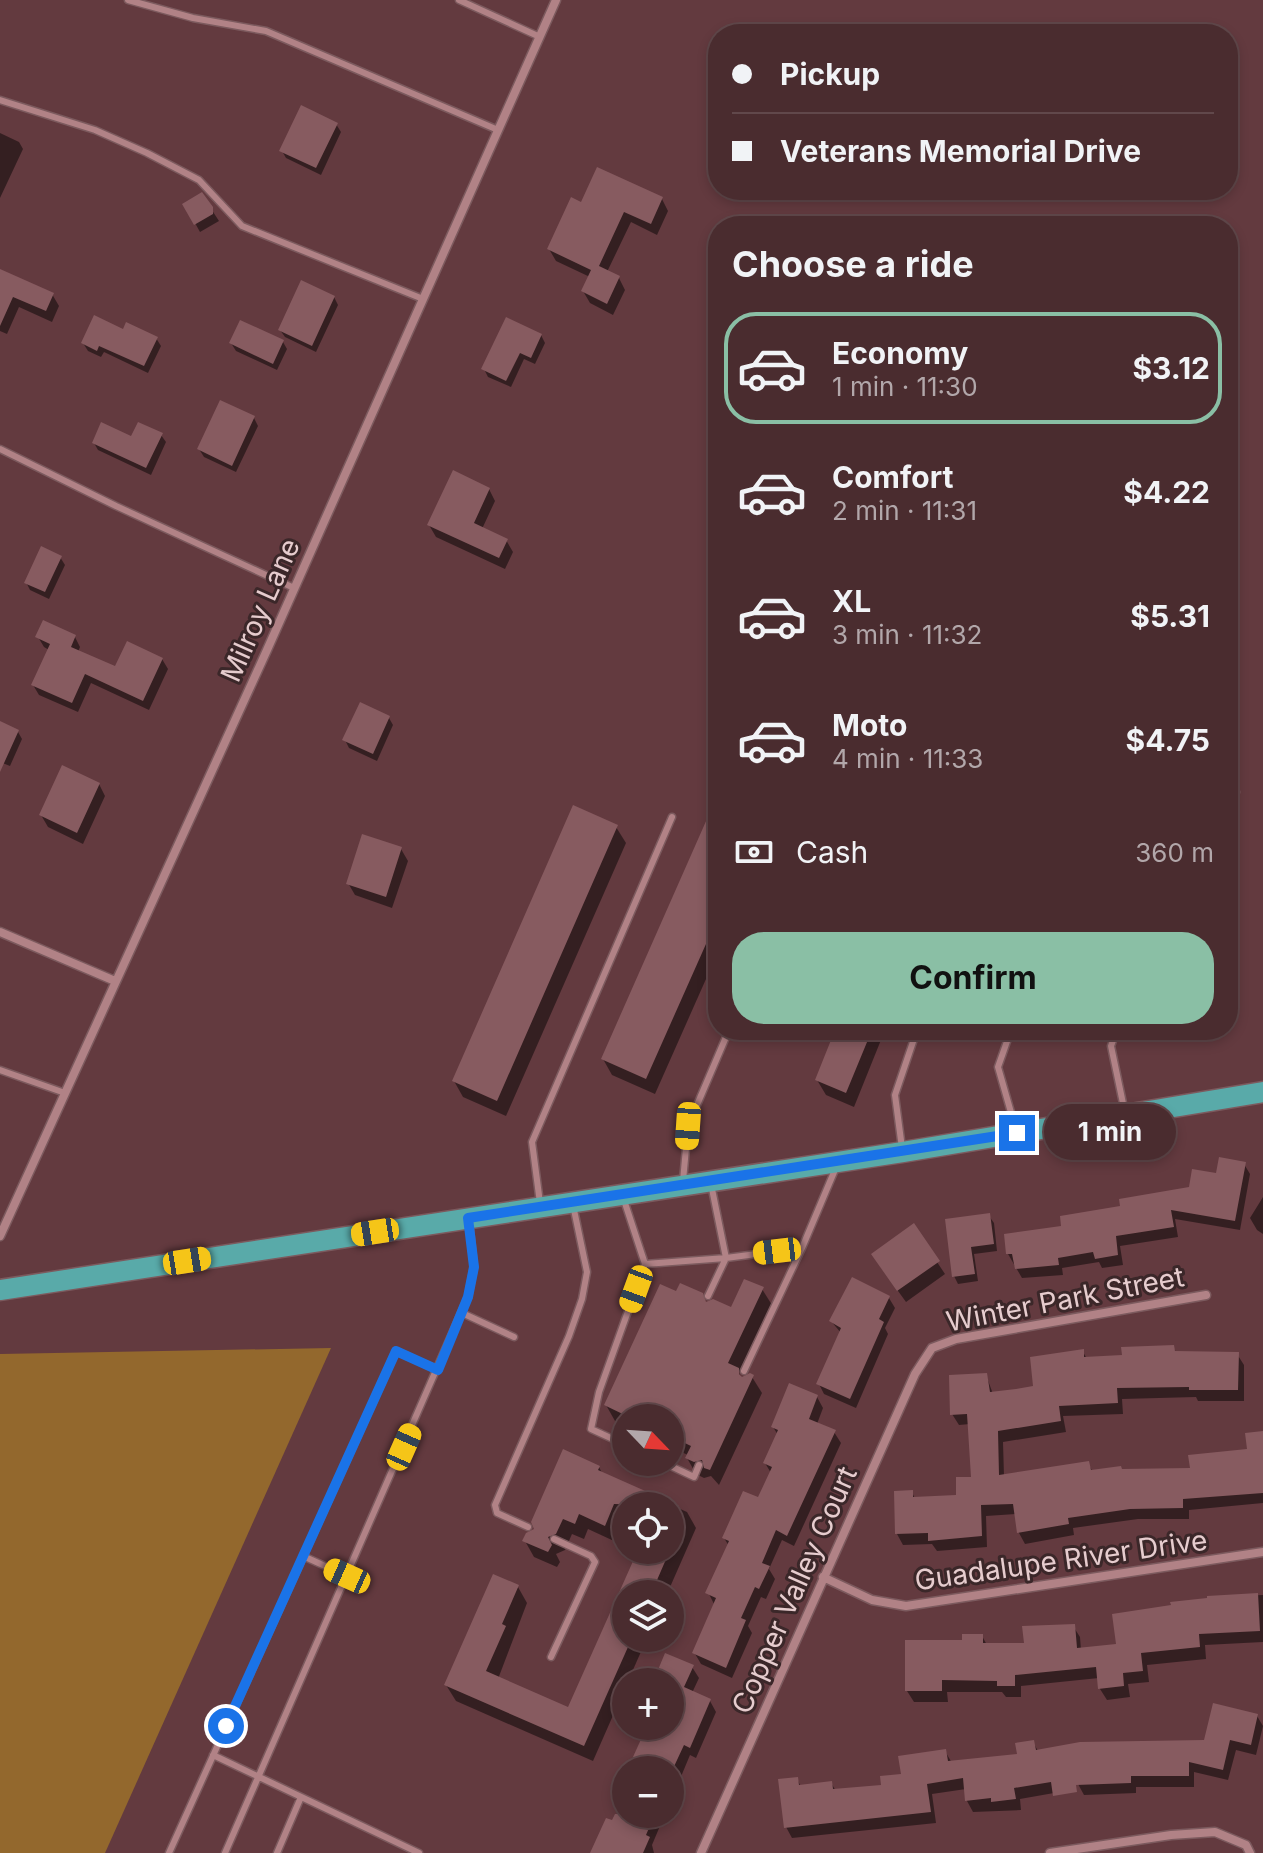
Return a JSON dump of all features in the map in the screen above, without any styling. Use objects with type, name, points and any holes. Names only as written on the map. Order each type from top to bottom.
[{"type":"main road","points":[[0,1290],[903,1152],[1263,1092]]},
{"type":"street","name":"Milroy Lane","points":[[0,1236],[556,0]]},
{"type":"street","points":[[0,932],[115,981]]},
{"type":"street","name":"Winter Park Street","points":[[932,1348],[956,1339],[1206,1295]]},
{"type":"street","name":"Copper Valley Court","points":[[701,1853],[915,1374],[932,1348]]},
{"type":"street","name":"Guadalupe River Drive","points":[[823,1577],[872,1600],[906,1606],[1263,1552]]},
{"type":"street","points":[[1050,1853],[1171,1835],[1215,1832],[1246,1845],[1250,1853]]},
{"type":"lane","points":[[128,0],[193,18],[266,31],[498,130]]},
{"type":"lane","points":[[459,0],[540,37]]},
{"type":"lane","points":[[0,100],[95,130],[147,153],[199,180],[242,226],[423,299]]},
{"type":"lane","points":[[0,449],[294,588]]},
{"type":"lane","points":[[541,1206],[532,1142],[672,817]]},
{"type":"lane","points":[[683,1185],[688,1126],[725,1040]]},
{"type":"lane","points":[[903,1152],[895,1095],[914,1040]]},
{"type":"lane","points":[[1007,1040],[998,1067],[1017,1133]]},
{"type":"lane","points":[[1113,1040],[1111,1046],[1125,1117]]},
{"type":"lane","points":[[0,1070],[65,1093]]},
{"type":"lane","points":[[744,1371],[802,1248],[838,1162]]},
{"type":"lane","points":[[708,1296],[726,1258],[710,1181]]},
{"type":"lane","points":[[612,1439],[591,1429],[599,1392],[645,1264],[622,1194]]},
{"type":"lane","points":[[528,1527],[497,1513],[495,1505],[569,1336],[582,1299],[587,1272],[572,1201]]},
{"type":"lane","points":[[225,1853],[462,1313],[474,1267],[468,1218]]},
{"type":"lane","points":[[645,1264],[802,1248]]},
{"type":"lane","points":[[462,1313],[514,1337]]},
{"type":"lane","points":[[169,1853],[396,1351],[438,1370]]},
{"type":"lane","points":[[684,1472],[694,1477],[699,1465]]},
{"type":"lane","points":[[551,1657],[595,1562],[591,1556],[554,1539]]},
{"type":"lane","points":[[303,1556],[347,1576]]},
{"type":"lane","points":[[213,1755],[419,1853]]},
{"type":"lane","points":[[277,1853],[301,1797]]},
{"type":"shaded area","points":[[331,1348],[105,1853],[0,1853],[0,1354]]},
{"type":"building","points":[[301,105],[338,123],[316,168],[279,151]]},
{"type":"building","points":[[597,167],[663,197],[651,224],[624,212],[599,266],[620,276],[607,304],[581,291],[591,270],[547,249],[571,197],[581,202]]},
{"type":"building","points":[[202,192],[213,207],[213,214],[194,225],[182,204]]},
{"type":"building","points":[[0,269],[54,293],[46,311],[13,297],[0,326]]},
{"type":"building","points":[[301,280],[335,296],[312,346],[278,330]]},
{"type":"building","points":[[94,315],[123,329],[126,322],[158,337],[144,366],[99,346],[97,351],[81,343]]},
{"type":"building","points":[[506,317],[542,334],[531,358],[520,353],[506,381],[481,369]]},
{"type":"building","points":[[240,320],[284,340],[273,364],[229,343]]},
{"type":"building","points":[[220,400],[255,416],[232,466],[197,449]]},
{"type":"building","points":[[101,422],[131,436],[138,422],[163,433],[146,468],[92,443]]},
{"type":"building","points":[[453,470],[490,488],[474,523],[508,539],[499,558],[427,525]]},
{"type":"building","points":[[41,546],[62,556],[45,592],[24,583]]},
{"type":"building","points":[[43,620],[76,635],[71,647],[115,666],[127,641],[163,658],[143,701],[85,674],[72,703],[31,685],[50,644],[35,637]]},
{"type":"building","points":[[360,702],[390,716],[373,754],[342,740]]},
{"type":"building","points":[[0,721],[19,730],[0,772]]},
{"type":"building","points":[[62,765],[100,783],[77,833],[39,815]]},
{"type":"building","points":[[573,805],[618,825],[497,1101],[452,1081]]},
{"type":"building","points":[[708,817],[708,940],[646,1079],[601,1059]]},
{"type":"building","points":[[362,834],[402,847],[386,897],[346,884]]},
{"type":"building","points":[[831,1040],[868,1040],[846,1093],[815,1080]]},
{"type":"building","points":[[1219,1157],[1246,1162],[1235,1221],[1171,1210],[1174,1227],[1116,1236],[1118,1255],[1095,1259],[1093,1252],[1058,1258],[1059,1265],[1015,1269],[1012,1254],[1006,1254],[1004,1234],[1061,1226],[1060,1216],[1120,1206],[1119,1199],[1189,1187],[1192,1169],[1216,1173]]},
{"type":"building","points":[[990,1213],[994,1244],[971,1247],[975,1274],[952,1277],[945,1219]]},
{"type":"building","points":[[914,1223],[940,1261],[897,1291],[871,1254]]},
{"type":"building","points":[[852,1277],[890,1296],[879,1319],[884,1322],[850,1399],[816,1384],[841,1328],[829,1321]]},
{"type":"building","points":[[744,1279],[764,1287],[728,1363],[739,1368],[742,1377],[750,1373],[754,1375],[710,1470],[704,1468],[702,1460],[694,1462],[685,1458],[691,1446],[684,1443],[684,1404],[612,1404],[612,1409],[604,1405],[660,1284],[676,1291],[680,1283],[703,1293],[706,1302],[713,1299],[731,1307]]},
{"type":"building","points":[[1174,1345],[1175,1351],[1239,1352],[1238,1390],[1117,1388],[1118,1403],[1059,1406],[1061,1421],[998,1431],[999,1475],[1089,1461],[1091,1470],[1121,1466],[1122,1469],[1190,1468],[1188,1455],[1247,1449],[1245,1433],[1263,1431],[1263,1493],[1183,1499],[1183,1508],[1130,1509],[1068,1518],[1069,1524],[1017,1533],[1013,1504],[981,1505],[982,1536],[928,1541],[928,1533],[895,1534],[894,1491],[913,1490],[913,1497],[956,1495],[956,1477],[971,1477],[967,1414],[950,1415],[949,1375],[987,1373],[990,1392],[1016,1389],[1033,1386],[1030,1357],[1084,1349],[1084,1357],[1122,1355],[1121,1347]]},
{"type":"building","points":[[789,1383],[818,1395],[809,1419],[836,1430],[787,1536],[776,1530],[762,1563],[770,1566],[759,1589],[755,1587],[741,1618],[746,1620],[726,1668],[692,1653],[716,1598],[705,1593],[729,1541],[722,1538],[743,1491],[758,1497],[772,1467],[763,1463],[778,1430],[771,1427]]},
{"type":"building","points":[[563,1449],[600,1466],[598,1470],[648,1492],[612,1492],[612,1509],[605,1526],[579,1514],[575,1524],[563,1519],[556,1534],[548,1537],[552,1545],[548,1552],[522,1541],[526,1533],[534,1529],[531,1522]]},
{"type":"building","points":[[632,1564],[664,1564],[657,1580],[625,1580]]},
{"type":"building","points":[[493,1574],[519,1585],[502,1624],[506,1626],[486,1671],[568,1707],[612,1608],[612,1652],[626,1652],[619,1668],[612,1668],[612,1683],[584,1746],[444,1685]]},
{"type":"building","points":[[1258,1593],[1260,1631],[1199,1634],[1200,1647],[1141,1653],[1143,1671],[1123,1673],[1124,1686],[1098,1689],[1096,1667],[1015,1675],[1015,1686],[997,1686],[997,1681],[942,1680],[942,1691],[905,1691],[905,1640],[962,1640],[962,1634],[983,1634],[983,1643],[1024,1643],[1022,1626],[1075,1624],[1077,1648],[1116,1644],[1112,1614],[1207,1596]]},
{"type":"building","points":[[665,1653],[694,1665],[684,1687],[684,1668],[659,1668]]},
{"type":"building","points":[[684,1687],[711,1699],[690,1748],[684,1745],[679,1756],[633,1756],[641,1740],[684,1740]]},
{"type":"building","points":[[1213,1703],[1258,1714],[1251,1745],[1230,1740],[1223,1770],[1189,1762],[1189,1776],[1131,1776],[1131,1783],[1076,1785],[1077,1792],[1053,1796],[1051,1782],[1014,1788],[1016,1799],[991,1802],[991,1798],[965,1801],[963,1778],[927,1784],[931,1812],[784,1828],[778,1779],[798,1777],[799,1785],[832,1781],[833,1789],[881,1785],[880,1776],[901,1774],[898,1756],[946,1749],[948,1761],[1017,1754],[1015,1743],[1034,1740],[1036,1750],[1080,1742],[1204,1740]]},
{"type":"building","points":[[606,1818],[612,1820],[612,1828],[649,1828],[646,1835],[650,1837],[643,1853],[590,1853]]},
{"type":"route","points":[[226,1726],[396,1351],[438,1370],[468,1297],[474,1267],[468,1218],[1017,1133]]}]
